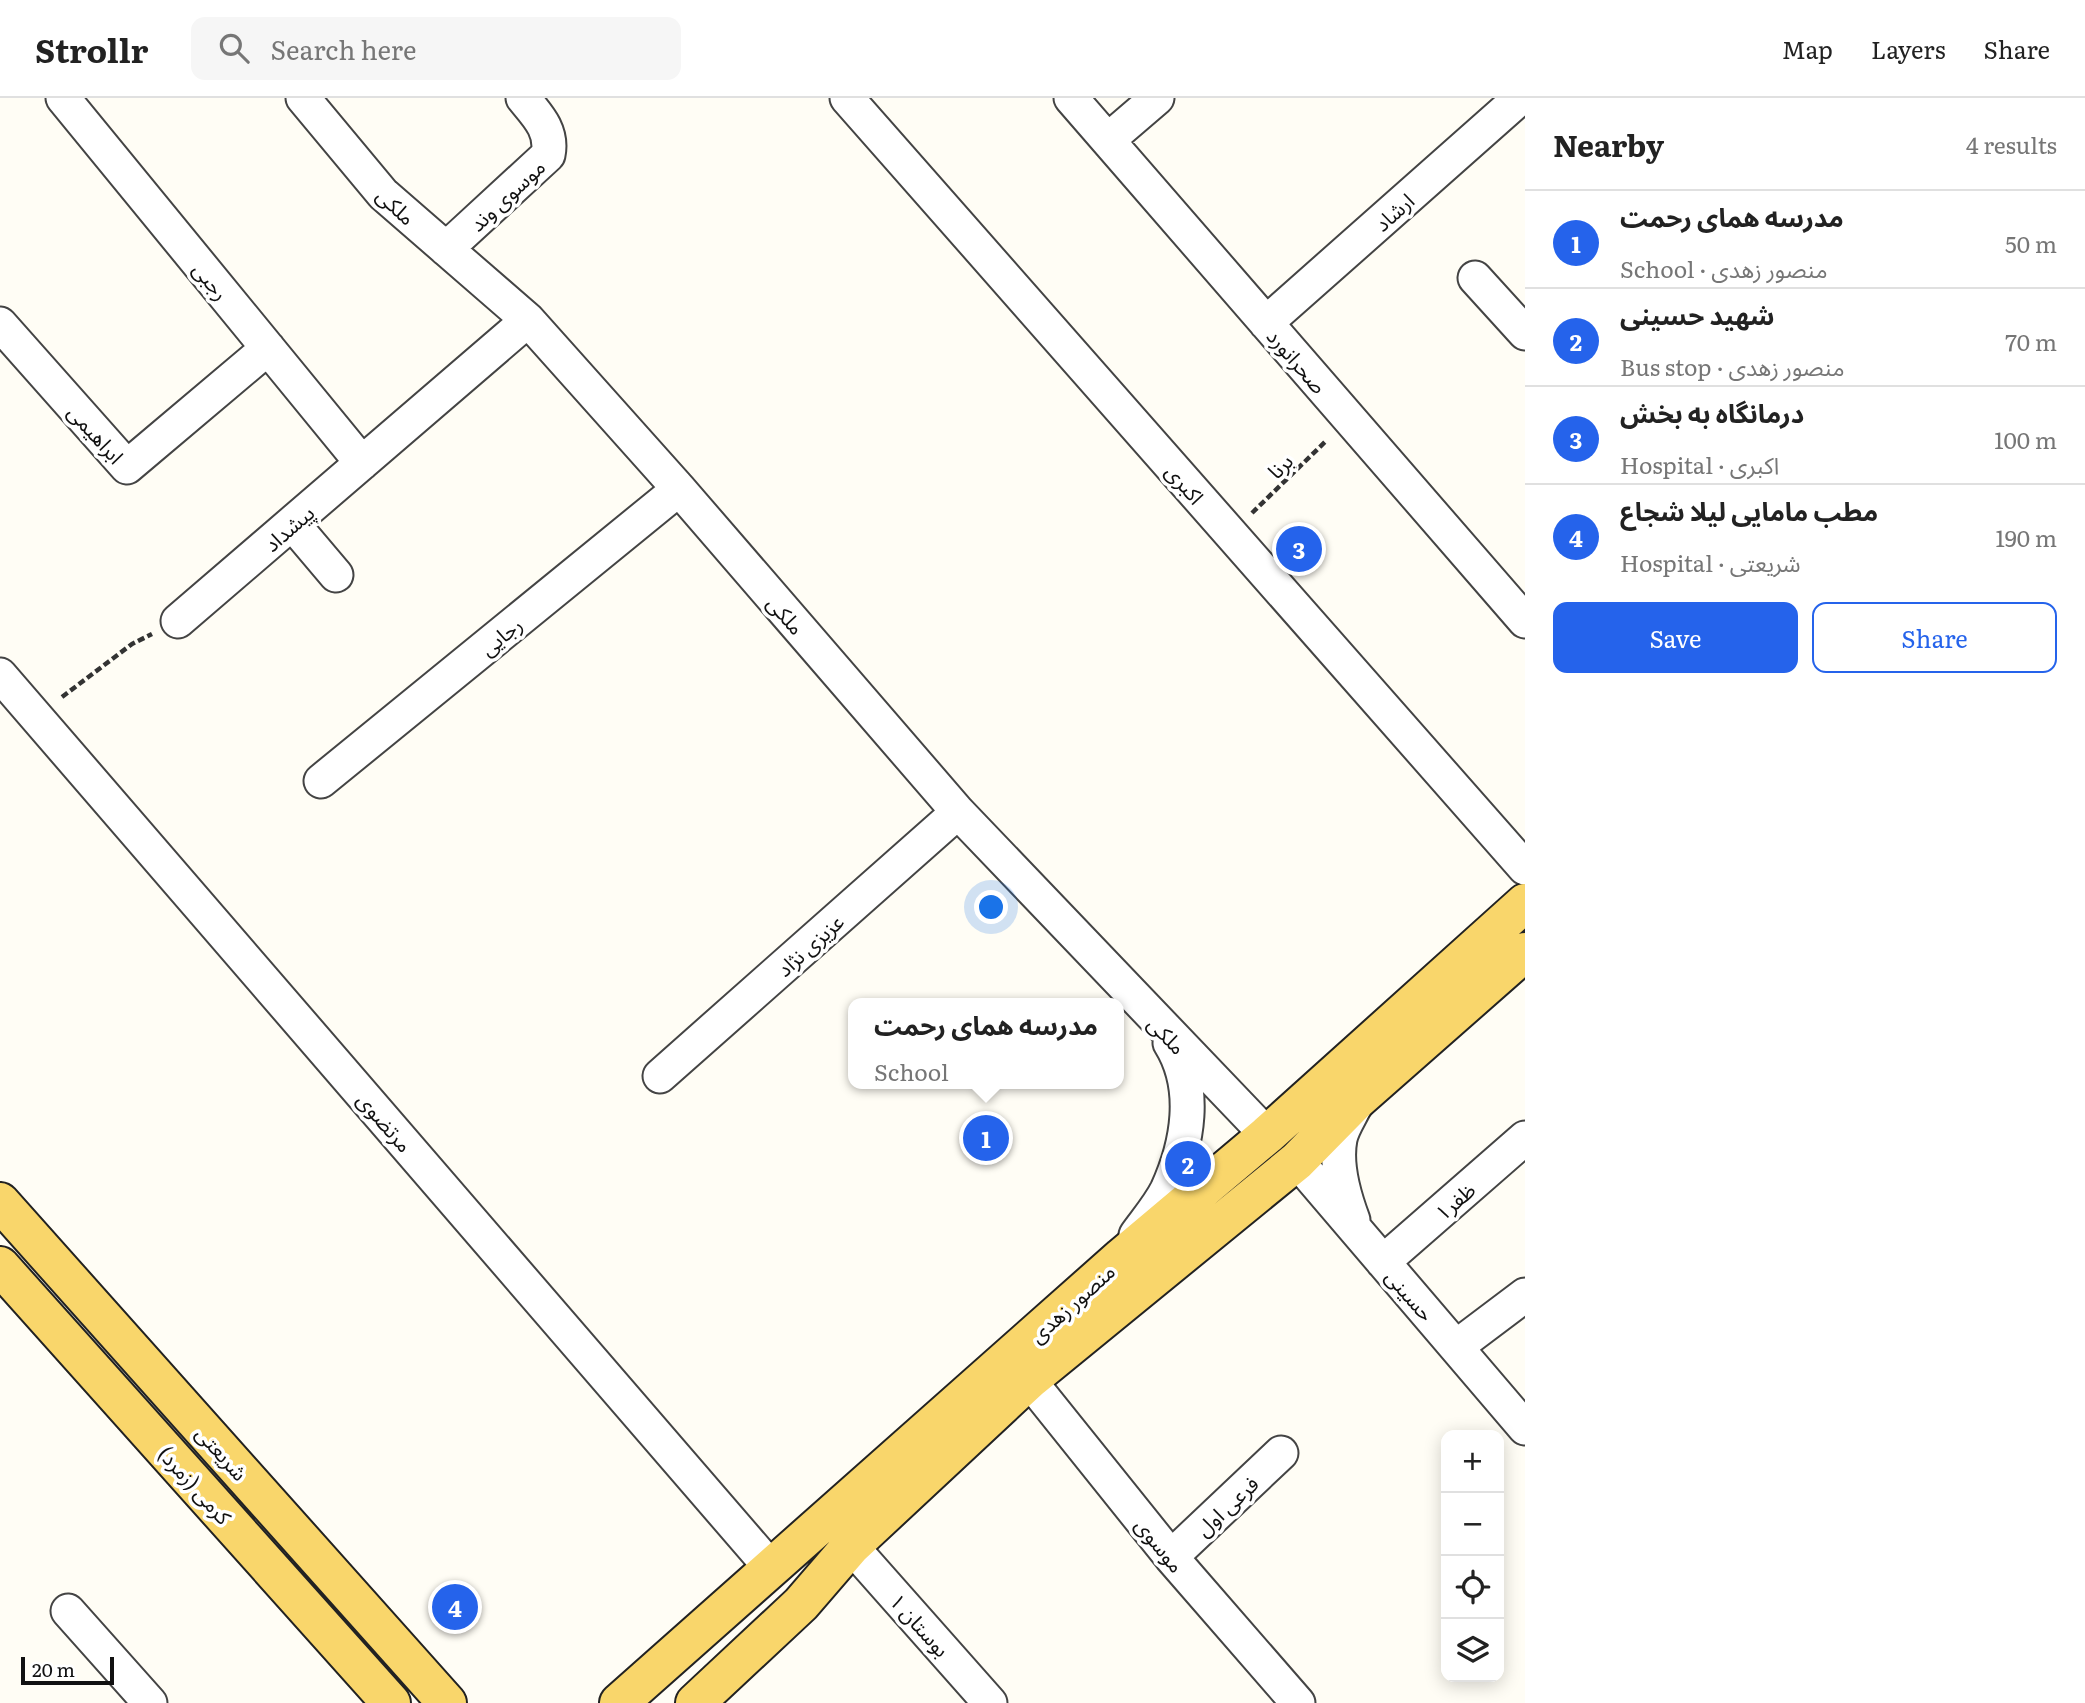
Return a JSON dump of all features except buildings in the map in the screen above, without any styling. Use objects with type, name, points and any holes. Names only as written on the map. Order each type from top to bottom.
[{"type":"main road","name":"منصور زهدی","points":[[619,1703],[1122,1257],[1268,1135],[1525,903]]},
{"type":"main road","name":"منصور زهدی","points":[[695,1703],[801,1604],[851,1546],[1029,1380],[1297,1161],[1358,1099],[1525,952]]},
{"type":"main road","points":[[1268,1135],[1297,1161]]},
{"type":"main road","name":"شریعتی","points":[[0,1202],[447,1703]]},
{"type":"main road","name":"کرمی (زمرد)","points":[[0,1266],[391,1703]]},
{"type":"main road","points":[[730,1703],[782,1647],[801,1604]]},
{"type":"street","name":"رجبی","points":[[63,98],[362,463]]},
{"type":"street","name":"ملکی","points":[[303,98],[383,194],[528,320],[958,812],[1268,1135]]},
{"type":"street","name":"موسوی وند","points":[[446,249],[548,155],[551,142],[548,131],[523,98]]},
{"type":"street","name":"اکبری","points":[[848,98],[1525,868]]},
{"type":"street","name":"صحرانورد","points":[[1071,98],[1525,621]]},
{"type":"street","points":[[1108,140],[1157,98]]},
{"type":"street","name":"ارشاد","points":[[1266,323],[1520,98]]},
{"type":"street","points":[[1475,278],[1525,333]]},
{"type":"street","name":"پیشداد","points":[[178,621],[528,320]]},
{"type":"street","name":"ابراهیمی","points":[[0,324],[127,467],[268,348]]},
{"type":"street","name":"رجایی","points":[[321,780],[678,489]]},
{"type":"street","points":[[292,523],[336,575]]},
{"type":"street","name":"مرتضوی","points":[[0,675],[771,1567]]},
{"type":"street","name":"عزیزی نژاد","points":[[660,1076],[958,812]]},
{"type":"street","points":[[1122,1257],[1166,1192],[1184,1145],[1188,1098],[1178,1057],[1155,1020]]},
{"type":"street","points":[[1358,1099],[1340,1138],[1340,1163],[1344,1197],[1360,1235]]},
{"type":"street","name":"ظفر۱","points":[[1382,1262],[1525,1138]]},
{"type":"street","name":"حسینی","points":[[1297,1161],[1525,1428]]},
{"type":"street","points":[[1456,1347],[1525,1295]]},
{"type":"street","name":"موسوی","points":[[1029,1380],[1171,1557],[1298,1703]]},
{"type":"street","name":"فرعی اول","points":[[1171,1557],[1281,1453]]},
{"type":"street","name":"بوستان ۱","points":[[851,1546],[990,1703]]},
{"type":"street","points":[[68,1611],[150,1703]]},
{"type":"path","name":"برنا","points":[[1231,534],[1349,418]]},
{"type":"path","points":[[36,716],[132,644],[178,621]]},
{"type":"place","name":"درمانگاه به بخش","points":[[1299,549]]},
{"type":"place","name":"مدرسه همای رحمت","points":[[986,1138]]},
{"type":"place","name":"شهید حسینی","points":[[1188,1164]]},
{"type":"place","name":"مطب مامایی لیلا شجاع","points":[[455,1607]]}]
